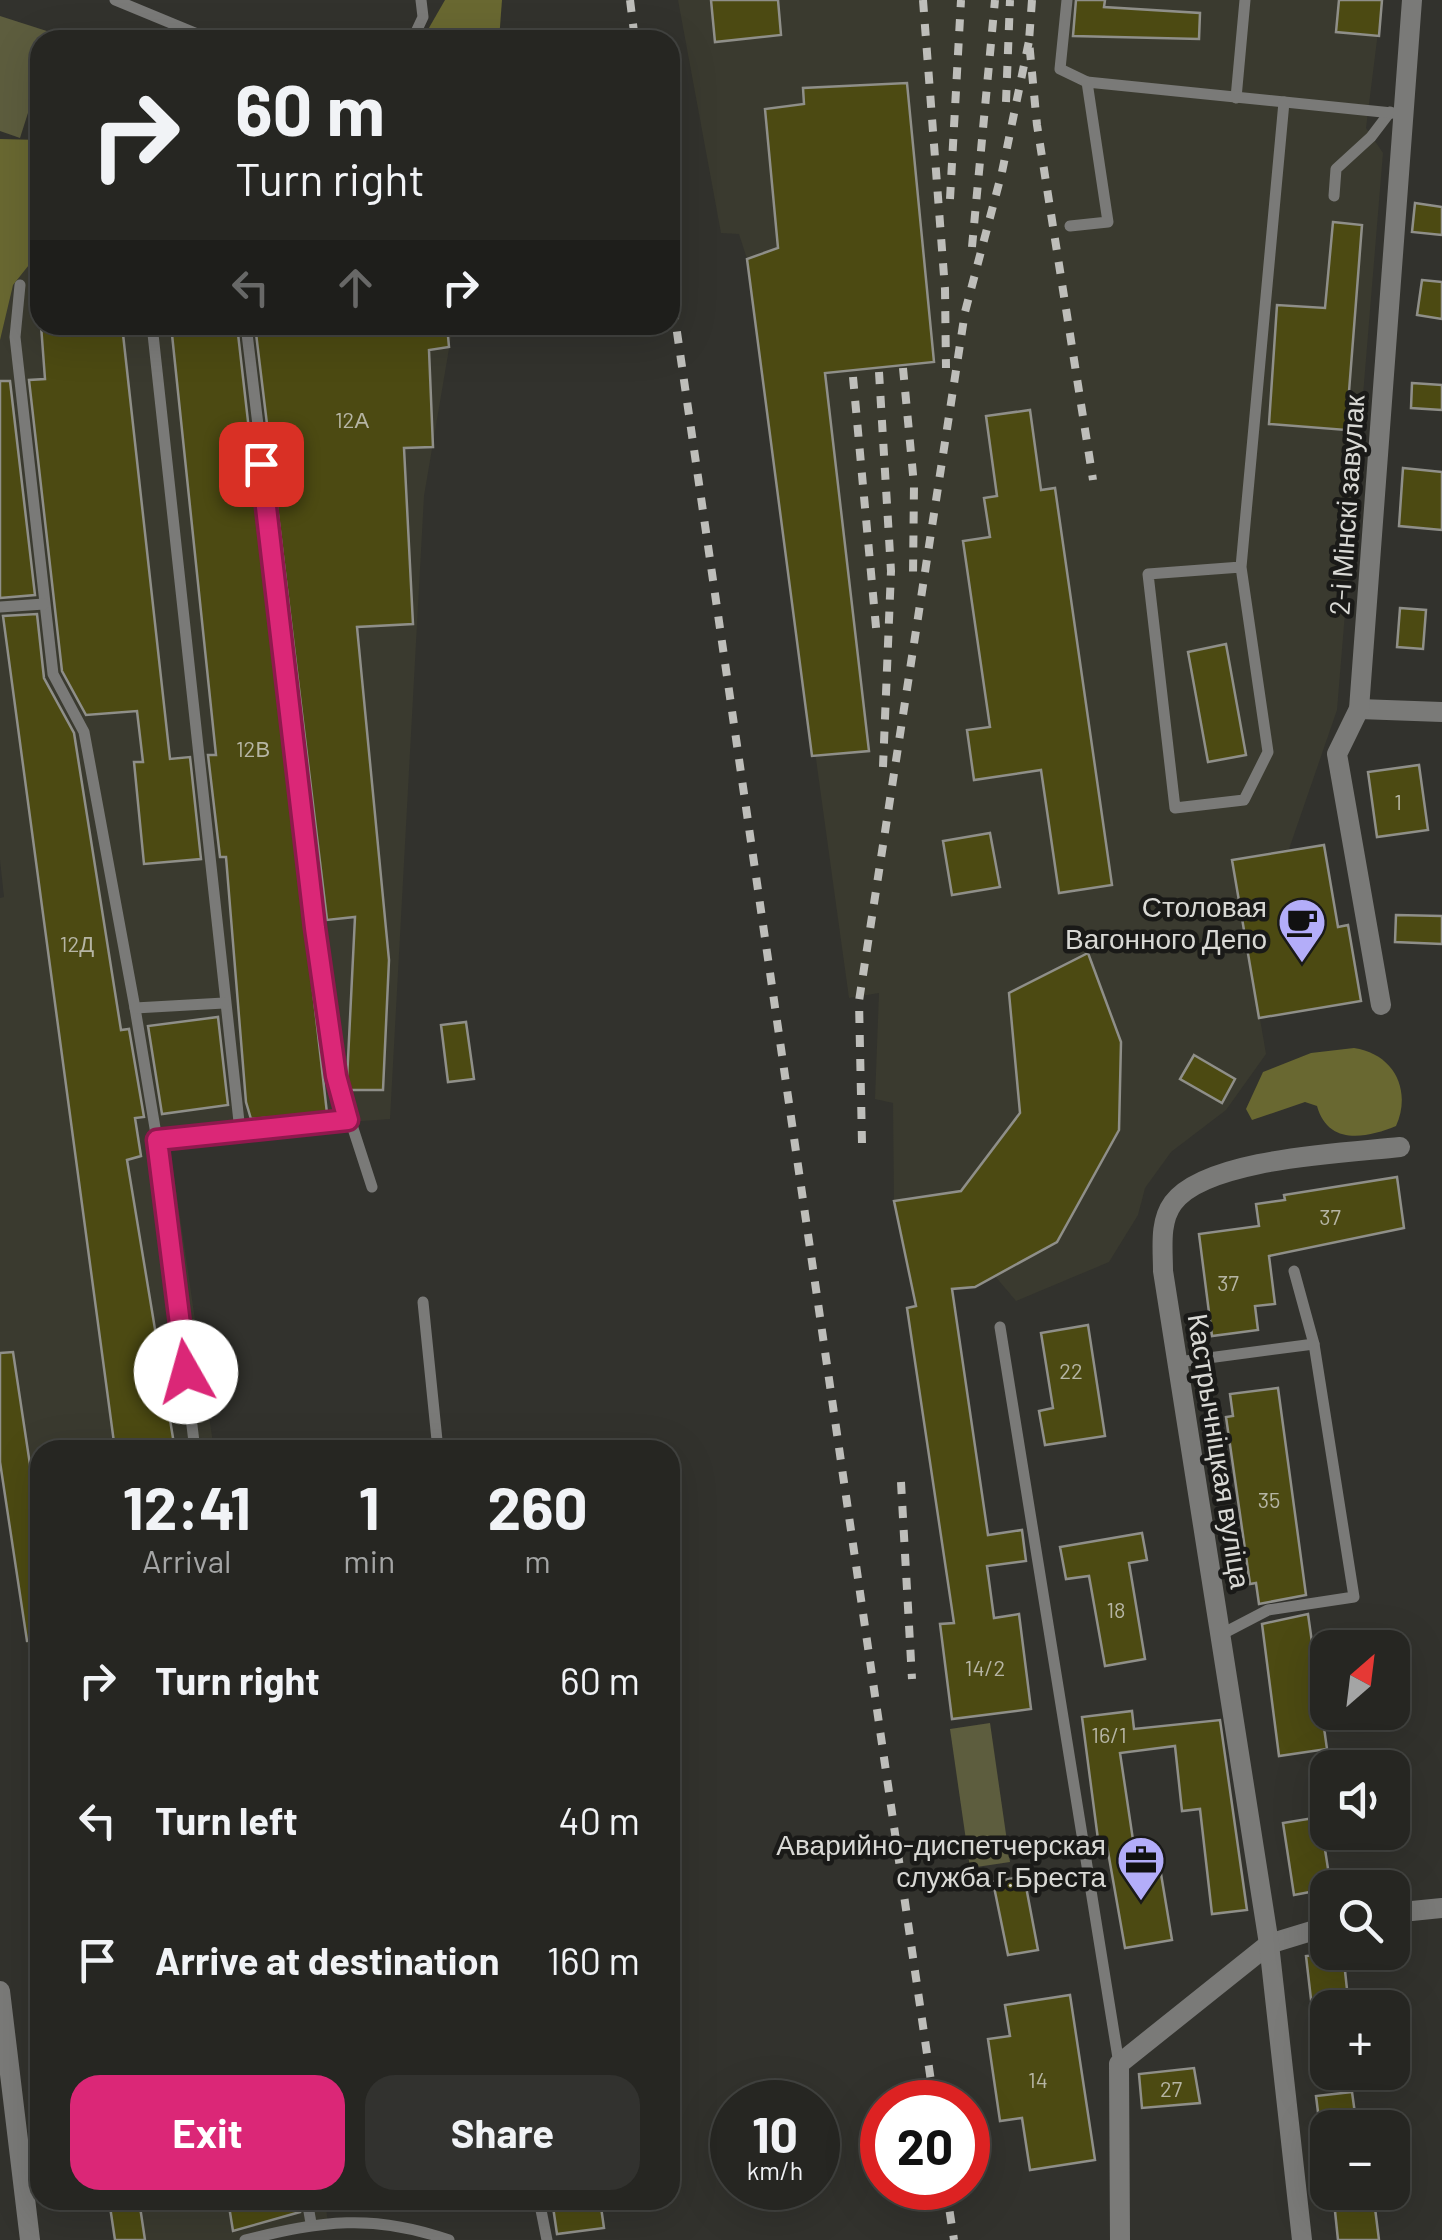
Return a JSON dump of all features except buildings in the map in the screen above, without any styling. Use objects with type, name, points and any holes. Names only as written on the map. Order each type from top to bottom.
[{"type":"street","name":"2-і Мінскі завулак","points":[[1381,1005],[1336,754],[1359,709],[1396,113],[1412,0]]},
{"type":"street","points":[[1359,709],[1442,712]]},
{"type":"street","name":"Кастрычніцкая вуліца","points":[[1302,2240],[1269,1944],[1163,1271],[1163,1230],[1171,1205],[1187,1189],[1244,1167],[1400,1147]]},
{"type":"street","points":[[1410,1912],[1442,1908]]},
{"type":"street","points":[[1120,2240],[1119,2064],[1269,1944],[1310,1931]]},
{"type":"street","points":[[0,1990],[30,2240]]},
{"type":"lane","points":[[115,0],[181,30]]},
{"type":"lane","points":[[417,30],[423,17],[421,0]]},
{"type":"lane","points":[[1066,0],[1060,69],[1088,82],[1396,113]]},
{"type":"lane","points":[[1236,98],[1245,0]]},
{"type":"lane","points":[[1070,226],[1108,222],[1088,82]]},
{"type":"lane","points":[[1240,567],[1148,574],[1174,808],[1244,800],[1268,752],[1240,567],[1284,102]]},
{"type":"lane","points":[[1334,196],[1336,170],[1396,113]]},
{"type":"lane","points":[[20,285],[16,336],[53,674],[84,732],[136,1008],[157,1140],[194,1440]]},
{"type":"lane","points":[[153,335],[240,1130]]},
{"type":"lane","points":[[247,335],[315,928],[336,1076],[372,1187]]},
{"type":"lane","points":[[0,607],[44,604]]},
{"type":"lane","points":[[136,1008],[224,1003]]},
{"type":"lane","points":[[157,1140],[348,1120]]},
{"type":"lane","points":[[1222,1634],[1268,1610],[1354,1596],[1314,1344],[1294,1271]]},
{"type":"lane","points":[[423,1302],[437,1440]]},
{"type":"lane","points":[[1000,1327],[1119,2064]]},
{"type":"lane","points":[[1178,1362],[1314,1344]]},
{"type":"lane","points":[[309,2210],[311,2223]]},
{"type":"lane","points":[[541,2210],[547,2240]]},
{"type":"lane","points":[[245,2240],[311,2223],[368,2220],[449,2240]]},
{"type":"shaded area","points":[[445,0],[502,0],[500,30],[428,30]]},
{"type":"shaded area","points":[[678,0],[1382,0],[1366,128],[1383,153],[1337,710],[1289,849],[1233,861],[1266,1054],[1226,1110],[1171,1152],[1145,1188],[1138,1215],[1109,1262],[1016,1301],[995,1276],[975,1287],[913,1292],[894,1201],[893,1103],[875,1099],[879,993],[849,998],[747,259],[739,234],[721,233]]},
{"type":"shaded area","points":[[0,139],[30,140],[30,264],[13,285],[0,340]]},
{"type":"shaded area","points":[[30,258],[30,335],[451,335],[424,496],[390,1119],[168,1135],[213,1440],[30,1440],[30,1664],[0,1462],[0,898],[4,897],[0,860],[0,287]]},
{"type":"shaded area","points":[[1354,1048],[1380,1058],[1396,1076],[1402,1099],[1396,1126],[1350,1136],[1330,1128],[1317,1106],[1305,1102],[1252,1120],[1246,1109],[1263,1072],[1311,1053]]},
{"type":"shaded area","points":[[110,2210],[326,2210],[328,2223],[250,2240],[115,2240]]},
{"type":"green space","points":[[0,16],[44,30],[30,30],[30,106],[20,138],[0,131]]},
{"type":"green space","points":[[990,1723],[1010,1862],[970,1868],[950,1729]]},
{"type":"railway","points":[[630,0],[634,30]]},
{"type":"railway","points":[[923,0],[945,289],[946,368]]},
{"type":"railway","points":[[950,199],[961,0]]},
{"type":"railway","points":[[972,247],[995,0]]},
{"type":"railway","points":[[1006,102],[1010,0]]},
{"type":"railway","points":[[1032,0],[1029,41],[1037,125],[1093,480]]},
{"type":"railway","points":[[862,1143],[859,1001],[965,312],[1002,172],[1029,41]]},
{"type":"railway","points":[[677,335],[931,2080]]},
{"type":"railway","points":[[903,368],[914,485],[913,576]]},
{"type":"railway","points":[[879,372],[891,571],[883,767]]},
{"type":"railway","points":[[853,377],[877,638]]},
{"type":"railway","points":[[901,1482],[912,1679]]},
{"type":"railway","points":[[949,2210],[954,2240]]},
{"type":"place","name":"Столовая Вагонного Депо","points":[[1302,964]]},
{"type":"place","name":"Аварийно-диспетчерская служба г.Бреста","points":[[1141,1902]]},
{"type":"route","points":[[186,1372],[157,1140],[348,1120],[336,1076],[315,928],[275,552],[261,464]]}]
